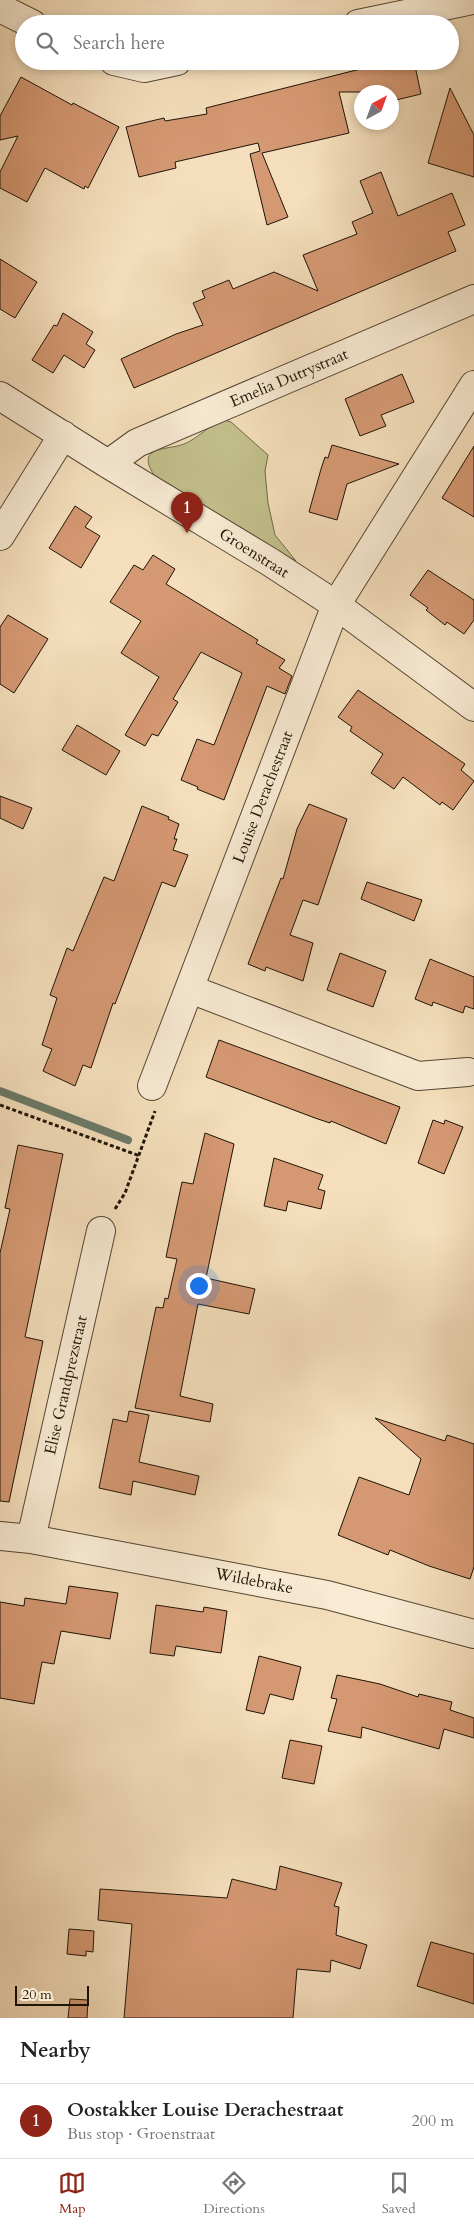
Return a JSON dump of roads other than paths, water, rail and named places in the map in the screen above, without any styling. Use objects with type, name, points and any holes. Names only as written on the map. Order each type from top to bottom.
[{"type":"street","points":[[401,15],[473,0]]},
{"type":"street","points":[[0,8],[15,16]]},
{"type":"street","name":"Emelia Dutrystraat","points":[[108,464],[137,443],[474,298]]},
{"type":"street","points":[[336,605],[474,385]]},
{"type":"street","name":"Groenstraat","points":[[0,396],[270,562],[336,605],[474,707]]},
{"type":"street","points":[[0,536],[63,435]]},
{"type":"street","name":"Louise Derachestraat","points":[[152,1086],[336,605]]},
{"type":"street","points":[[190,989],[418,1076],[468,1072]]},
{"type":"street","name":"Elise Grandprezstraat","points":[[32,1539],[101,1231]]},
{"type":"street","name":"Wildebrake","points":[[0,1536],[32,1539],[327,1595],[474,1634]]},
{"type":"waterway","points":[[0,1091],[128,1140]]},
{"type":"place","name":"Oostakker Louise Derachestraat","points":[[187,533]]}]
